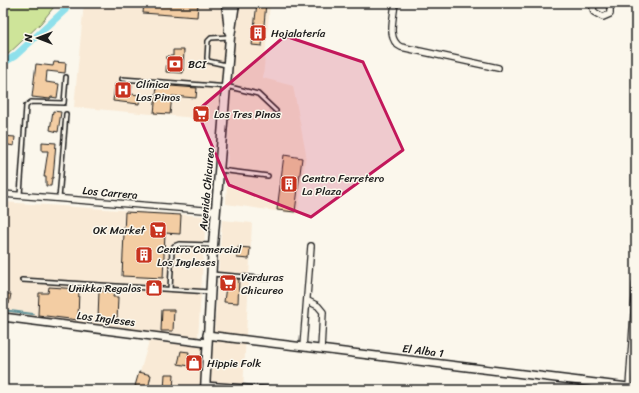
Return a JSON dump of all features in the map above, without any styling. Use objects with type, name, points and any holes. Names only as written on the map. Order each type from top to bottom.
[{"type":"main road","name":"Avenida Chicureo","points":[[226,3],[230,37]]},
{"type":"main road","name":"Avenida Chicureo","points":[[205,387],[213,246],[230,37],[235,3]]},
{"type":"street","points":[[395,3],[392,38],[395,44],[401,47],[498,68]]},
{"type":"street","points":[[595,3],[593,8],[594,12],[603,17],[610,14],[610,3]]},
{"type":"street","name":"Los Carrera","points":[[3,194],[216,211]]},
{"type":"street","points":[[304,347],[311,246]]},
{"type":"street","points":[[632,388],[636,283]]},
{"type":"street","points":[[308,301],[318,306],[323,312],[320,349]]},
{"type":"street","name":"Los Ingleses","points":[[3,316],[207,339]]},
{"type":"street","name":"El Alba 1","points":[[207,339],[304,347],[632,388]]},
{"type":"lane","points":[[228,65],[208,61],[208,41],[211,38],[230,37]]},
{"type":"lane","points":[[20,196],[26,106],[30,102],[64,102],[66,77]]},
{"type":"lane","points":[[122,79],[227,87],[258,94],[276,111]]},
{"type":"lane","points":[[59,199],[66,114]]},
{"type":"lane","points":[[220,170],[268,176]]},
{"type":"lane","points":[[170,289],[172,250],[174,246],[179,244],[213,246]]},
{"type":"lane","points":[[212,274],[269,279]]},
{"type":"lane","points":[[22,280],[210,292]]},
{"type":"lane","points":[[205,387],[288,390]]},
{"type":"lane","points":[[176,389],[185,390]]},
{"type":"highlighted area","points":[[285,36],[363,62],[403,150],[311,217],[229,185],[197,111]]},
{"type":"shaded area","points":[[84,3],[270,3],[263,78],[293,86],[306,154],[298,214],[226,204],[229,121],[74,107]]},
{"type":"shaded area","points":[[3,202],[206,216],[198,338],[3,312]]},
{"type":"shaded area","points":[[222,220],[252,223],[243,390],[135,390],[149,341],[213,348]]},
{"type":"green space","points":[[3,3],[57,3],[41,23],[3,59]]},
{"type":"building","points":[[144,3],[198,3],[197,17],[143,13]]},
{"type":"building","points":[[257,3],[266,3],[262,46],[252,45]]},
{"type":"building","name":"BCI","points":[[173,50],[184,50],[183,73],[166,72],[167,56],[173,56]]},
{"type":"building","points":[[54,62],[66,63],[65,73],[47,71],[46,82],[59,84],[57,98],[51,97],[50,99],[32,97],[36,64],[53,66]]},
{"type":"building","name":"Clínica Los Pinos","points":[[115,84],[132,86],[131,94],[140,95],[139,104],[113,101]]},
{"type":"building","points":[[157,85],[197,88],[196,98],[172,96],[170,114],[154,113]]},
{"type":"building","points":[[53,111],[61,112],[58,132],[50,130]]},
{"type":"building","points":[[3,136],[15,137],[14,146],[3,144]]},
{"type":"building","points":[[42,142],[56,143],[51,186],[46,186],[46,177],[44,177],[48,151],[42,151]]},
{"type":"building","name":"Centro Ferretero La Plaza","points":[[284,155],[302,158],[295,212],[277,210]]},
{"type":"building","name":"Centro Comercial Los Ingleses","points":[[125,212],[181,215],[180,234],[165,233],[163,278],[122,276]]},
{"type":"building","points":[[238,247],[250,248],[249,259],[237,258]]},
{"type":"building","points":[[227,278],[239,279],[238,303],[224,302]]},
{"type":"building","points":[[49,287],[79,289],[78,320],[38,315],[39,293],[48,293]]},
{"type":"building","points":[[99,291],[114,292],[113,297],[118,297],[117,320],[98,319]]},
{"type":"building","points":[[3,294],[11,294],[9,304],[3,304]]},
{"type":"building","points":[[162,310],[174,310],[173,331],[161,331]]},
{"type":"building","points":[[181,351],[189,352],[188,358],[196,359],[195,367],[178,364]]},
{"type":"building","points":[[139,372],[151,375],[148,389],[135,386]]},
{"type":"building","points":[[165,374],[174,374],[173,390],[164,390]]},
{"type":"waterway","points":[[3,63],[15,56],[65,10],[68,3]]},
{"type":"waterway","points":[[3,310],[33,314]]},
{"type":"place","name":"Hojalatería","points":[[258,33]]},
{"type":"place","name":"BCI","points":[[175,64]]},
{"type":"place","name":"Clínica Los Pinos","points":[[123,90]]},
{"type":"place","name":"Los Tres Pinos","points":[[201,114]]},
{"type":"place","name":"Centro Ferretero La Plaza","points":[[289,184]]},
{"type":"place","name":"OK Market","points":[[158,230]]},
{"type":"place","name":"Centro Comercial Los Ingleses","points":[[144,255]]},
{"type":"place","name":"Verduras Chicureo","points":[[228,283]]},
{"type":"place","name":"Unikka Regalos","points":[[154,288]]},
{"type":"place","name":"Hippie Folk","points":[[194,363]]}]
